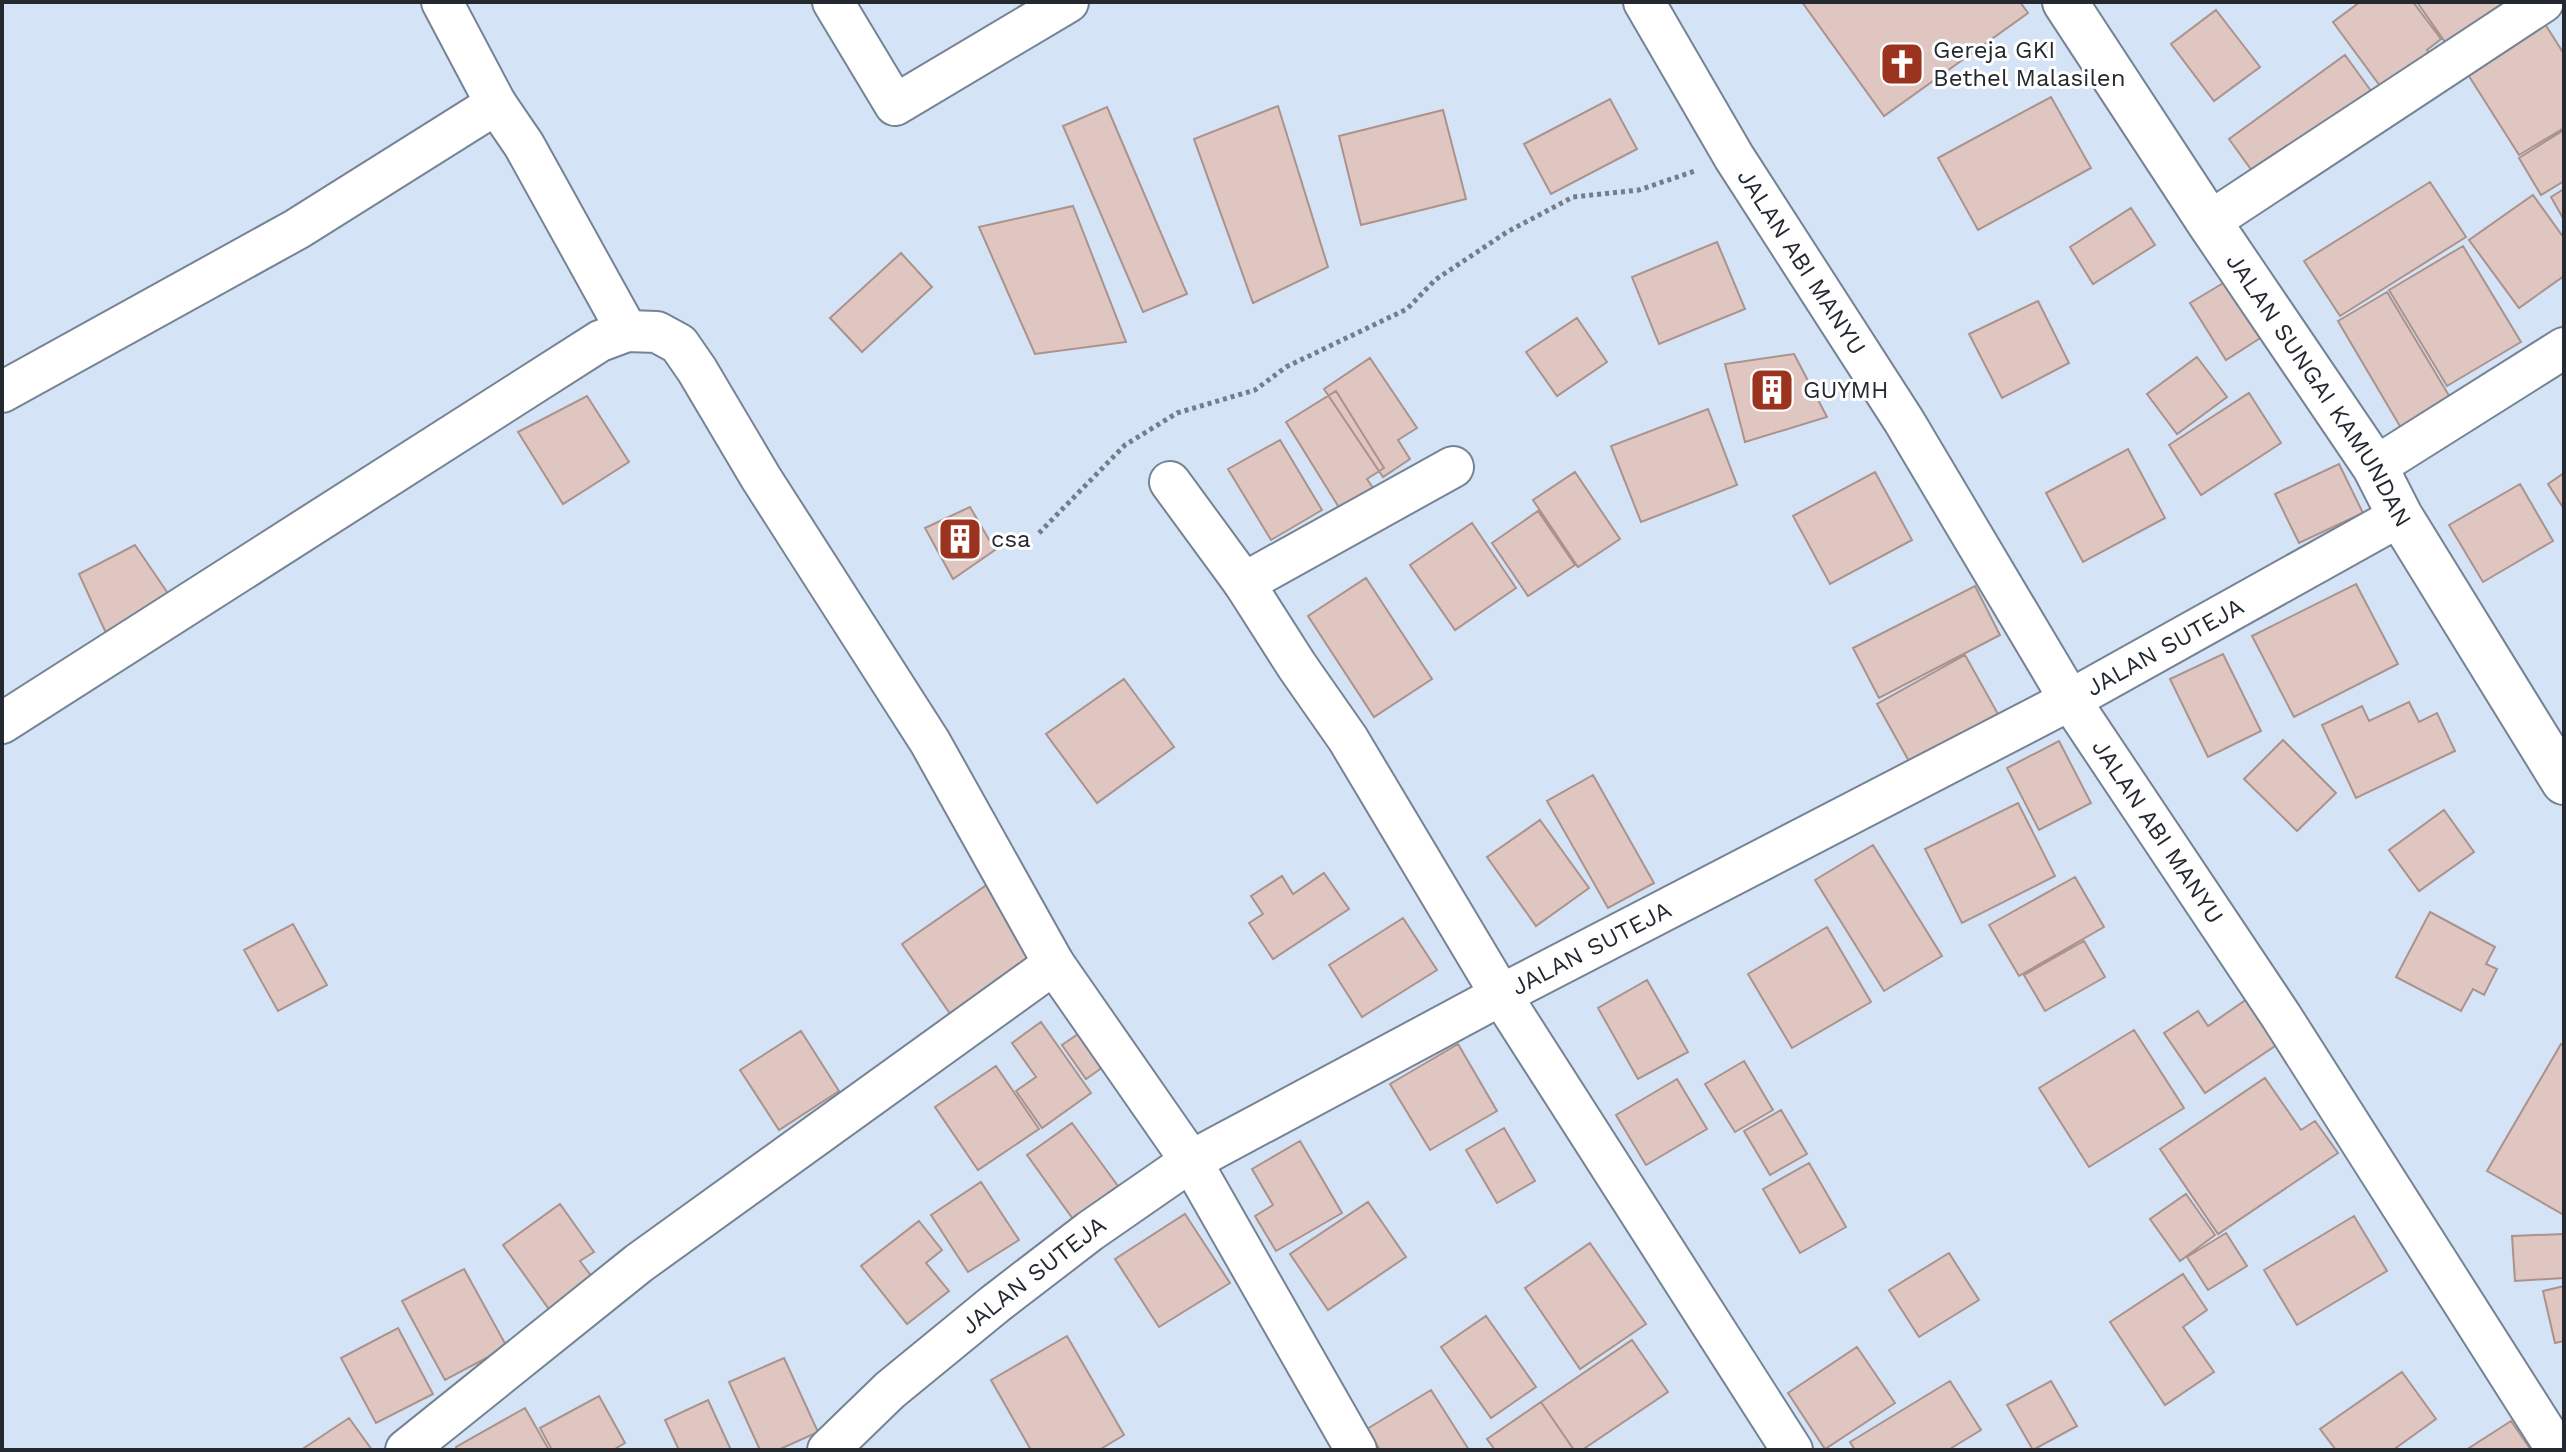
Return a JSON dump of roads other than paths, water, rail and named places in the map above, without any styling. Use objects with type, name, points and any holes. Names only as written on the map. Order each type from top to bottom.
[{"type":"main road","name":"JALAN SUNGAI KAMUNDAN","points":[[2065,2],[2375,467],[2400,516],[2564,782]]},
{"type":"street","points":[[442,2],[496,104],[524,145],[627,331]]},
{"type":"street","points":[[833,2],[895,105],[1068,2]]},
{"type":"street","name":"JALAN ABI MANYU","points":[[1644,2],[1734,157],[1904,421],[2070,700],[2281,1016],[2557,1450]]},
{"type":"street","points":[[2209,222],[2543,2]]},
{"type":"street","points":[[2,392],[297,229],[496,104]]},
{"type":"street","points":[[2,723],[600,341],[627,331],[657,332],[679,344],[697,370],[761,478],[930,742],[1054,964],[1191,1161],[1356,1450]]},
{"type":"street","points":[[2375,467],[2564,348]]},
{"type":"street","points":[[1244,583],[1453,467]]},
{"type":"street","points":[[1170,482],[1244,583],[1348,739],[1501,995],[1792,1450]]},
{"type":"street","name":"JALAN SUTEJA","points":[[828,1450],[890,1390],[995,1304],[1090,1231],[1191,1161],[1501,995],[2070,700],[2400,516]]},
{"type":"street","points":[[406,1450],[639,1263],[1054,964]]},
{"type":"place","name":"Gereja GKI Bethel Malasilen","points":[[1902,64]]},
{"type":"place","name":"GUYMH","points":[[1772,390]]},
{"type":"place","name":"csa","points":[[960,539]]}]
